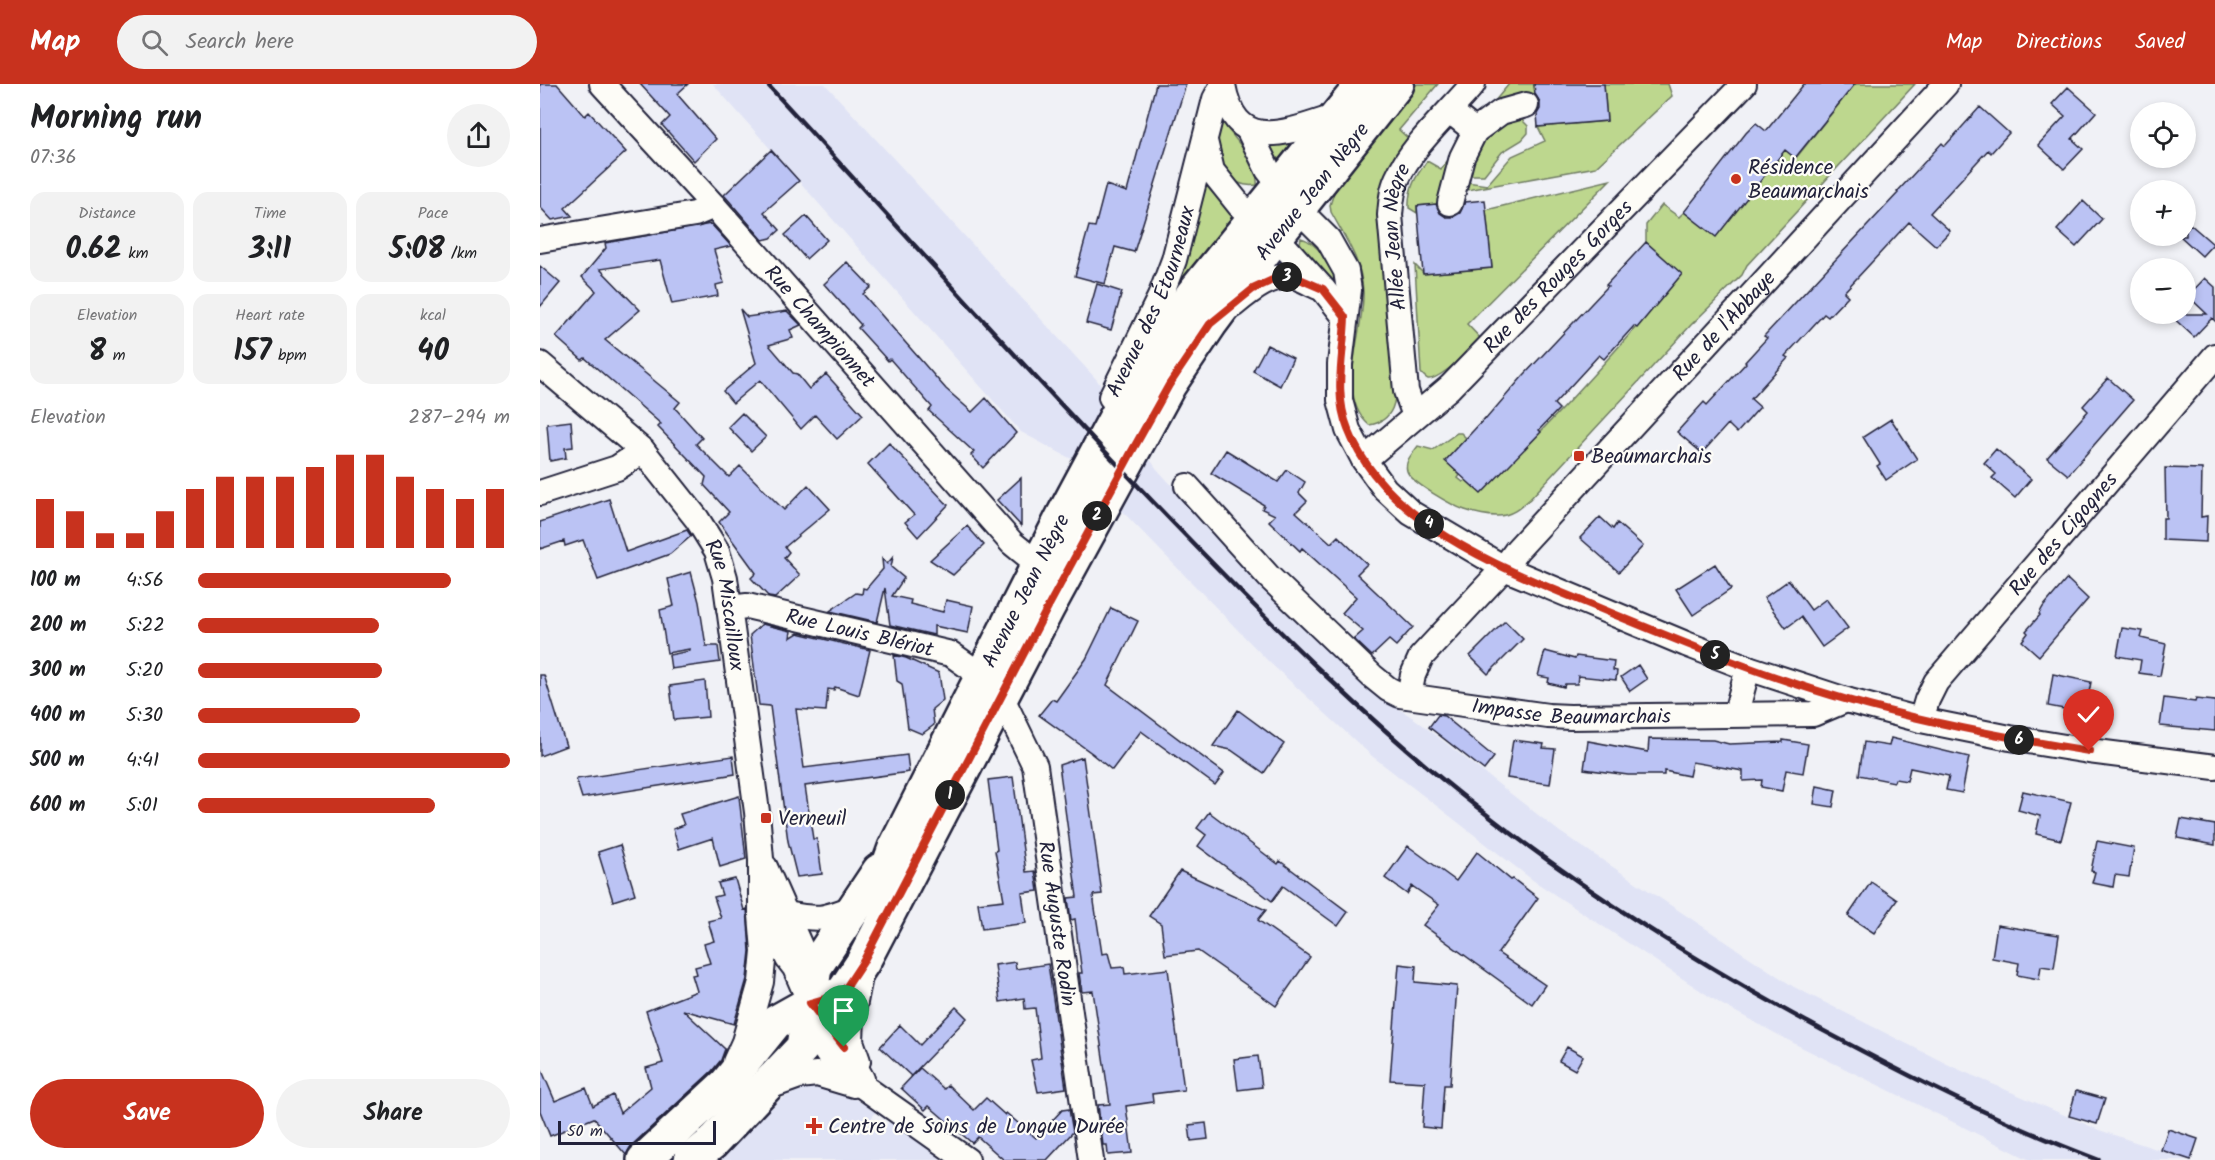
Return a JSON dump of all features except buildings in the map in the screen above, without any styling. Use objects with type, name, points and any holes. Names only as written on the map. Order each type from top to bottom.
[{"type":"main road","name":"Avenue Jean Nègre","points":[[810,1003],[814,967],[895,848],[1131,453],[1169,385],[1210,324],[1265,229],[1289,197],[1337,117],[1363,84]]},
{"type":"main road","name":"Avenue Jean Nègre","points":[[1289,197],[1397,84]]},
{"type":"main road","name":"Avenue Jean Nègre","points":[[810,1003],[842,994],[863,962],[992,686],[1038,564],[1124,402],[1192,295],[1265,229]]},
{"type":"main road","name":"Avenue Jean Nègre","points":[[810,1003],[837,977],[877,898],[895,848]]},
{"type":"main road","points":[[644,1160],[726,1084],[776,1022],[810,1003]]},
{"type":"main road","points":[[692,1160],[712,1143],[803,1047],[810,1003]]},
{"type":"main road","points":[[667,1160],[758,1070],[810,1003]]},
{"type":"street","name":"Rue Championnet","points":[[602,84],[714,206],[1012,543],[1038,564]]},
{"type":"street","name":"Allée Jean Nègre","points":[[1415,416],[1406,391],[1390,215],[1393,192],[1398,177],[1418,147],[1473,84]]},
{"type":"street","name":"Rue des Rouges Gorges","points":[[1365,460],[1450,387],[1743,84]]},
{"type":"street","name":"Rue de l'Abbaye","points":[[1504,568],[1517,550],[1946,84]]},
{"type":"street","points":[[1223,85],[1226,103],[1234,118],[1249,131],[1268,170],[1289,197],[1328,239],[1346,271],[1349,290],[1340,364],[1340,400],[1348,430],[1385,489],[1411,513],[1504,568],[1748,668],[1846,700],[1921,720],[2010,738],[2089,751],[2215,767]]},
{"type":"street","name":"Avenue des Étourneaux","points":[[1064,514],[1079,461],[1160,297],[1174,260],[1215,99],[1223,85]]},
{"type":"street","points":[[1450,203],[1462,158],[1475,131],[1501,112],[1526,105]]},
{"type":"street","points":[[1450,111],[1475,131]]},
{"type":"street","points":[[1249,131],[1279,133],[1337,117]]},
{"type":"street","points":[[1204,140],[1212,171],[1240,206],[1323,289],[1345,317]]},
{"type":"street","points":[[540,240],[695,214],[714,206]]},
{"type":"street","points":[[1210,324],[1253,289],[1277,278],[1295,277],[1323,289]]},
{"type":"street","name":"Rue des Cigognes","points":[[1921,720],[1936,682],[2215,356]]},
{"type":"street","name":"Rue Miscailloux","points":[[540,364],[643,451],[697,519],[717,551],[725,578],[757,812],[761,859],[761,915]]},
{"type":"street","points":[[540,493],[617,468],[643,451]]},
{"type":"street","name":"Impasse Beaumarchais","points":[[1187,486],[1269,577],[1372,676],[1388,689],[1409,696],[1548,716],[1813,714],[1846,700]]},
{"type":"street","points":[[1409,696],[1413,675],[1421,657],[1504,568]]},
{"type":"street","name":"Rue Louis Blériot","points":[[729,608],[747,606],[951,654],[992,686]]},
{"type":"street","points":[[1736,713],[1748,668]]},
{"type":"street","name":"Rue Auguste Rodin","points":[[992,686],[1035,766],[1092,1160]]},
{"type":"street","points":[[761,859],[804,955],[810,1003]]},
{"type":"street","points":[[761,885],[776,935],[795,968],[810,1003],[823,1047],[837,1068],[967,1160]]},
{"type":"street","points":[[786,914],[816,919],[830,918],[854,907]]},
{"type":"street","points":[[761,915],[777,970],[785,985],[810,1003]]},
{"type":"street","points":[[726,1084],[744,1042],[761,982],[764,951],[761,915]]},
{"type":"street","points":[[863,962],[852,1017],[851,1041],[868,1089]]},
{"type":"street","points":[[761,1090],[799,1076],[817,1074],[868,1089]]},
{"type":"shaded area","points":[[713,84],[825,84],[1097,380],[1156,468],[1239,559],[1372,692],[1415,719],[1560,832],[1794,987],[1953,1067],[2099,1130],[2189,1160],[2030,1160],[1801,1047],[1721,1004],[1534,881],[1372,756],[1269,662],[1122,511],[1133,492],[1021,432]]},
{"type":"shaded area","name":"Centre de Soins de Longue Durée","points":[[821,1088],[850,1096],[876,1111],[870,1121],[882,1130],[890,1121],[945,1160],[714,1160],[780,1100],[801,1089]]},
{"type":"green space","points":[[1417,84],[1438,84],[1399,130],[1411,141],[1385,182],[1397,378],[1396,394],[1389,414],[1378,423],[1369,425],[1359,412],[1352,380],[1362,308],[1362,281],[1356,260],[1331,212],[1330,205],[1337,183]]},
{"type":"green space","points":[[1509,84],[1534,84],[1535,94],[1512,99],[1484,114]]},
{"type":"green space","points":[[1604,84],[1668,84],[1672,96],[1596,167],[1462,191],[1467,182],[1487,185],[1512,156],[1545,141],[1538,127],[1607,121]]},
{"type":"green space","points":[[1855,84],[1915,84],[1747,265],[1742,275],[1691,325],[1530,499],[1507,515],[1476,513],[1459,508],[1442,499],[1410,476],[1406,467],[1418,446],[1433,450],[1457,433],[1461,433],[1466,438],[1446,461],[1460,475],[1458,478],[1463,482],[1466,480],[1481,493],[1583,386],[1681,274],[1646,242],[1646,225],[1662,205],[1679,217],[1785,150],[1796,158]]},
{"type":"green space","points":[[1520,118],[1528,126],[1528,133],[1522,140],[1502,152],[1484,175],[1472,175],[1465,170],[1472,147],[1500,120]]},
{"type":"green space","points":[[1221,123],[1241,145],[1251,161],[1257,177],[1257,185],[1240,184],[1233,180],[1223,168],[1213,145]]},
{"type":"green space","points":[[1296,139],[1297,142],[1280,163],[1265,146],[1282,145]]},
{"type":"green space","points":[[1462,142],[1442,204],[1417,206],[1417,213],[1409,208],[1414,183],[1427,161],[1441,169]]},
{"type":"green space","points":[[1610,180],[1467,324],[1482,340],[1440,375],[1428,379],[1424,376],[1421,373],[1415,265],[1424,274],[1492,268],[1486,210]]},
{"type":"green space","points":[[1203,182],[1233,215],[1232,220],[1171,299]]},
{"type":"green space","points":[[1301,238],[1319,250],[1332,269],[1337,282],[1332,284],[1310,259],[1300,243]]},
{"type":"railway","points":[[767,84],[1028,369],[1221,572],[1362,709],[1473,804],[1613,905],[1761,996],[1950,1096],[2099,1160]]},
{"type":"place","name":"Résidence Beaumarchais","points":[[1736,179]]},
{"type":"place","name":"Beaumarchais","points":[[1579,456]]},
{"type":"place","name":"Verneuil","points":[[766,818]]},
{"type":"place","name":"Centre de Soins de Longue Durée","points":[[814,1126]]},
{"type":"route","points":[[844,1047],[810,1003],[842,994],[863,962],[1048,607],[1169,385],[1210,324],[1253,289],[1277,278],[1295,277],[1323,289],[1345,317],[1345,335],[1340,364],[1340,400],[1348,430],[1385,489],[1411,513],[1453,539],[1504,568],[1748,668],[1846,700],[1921,720],[2089,751]]}]
